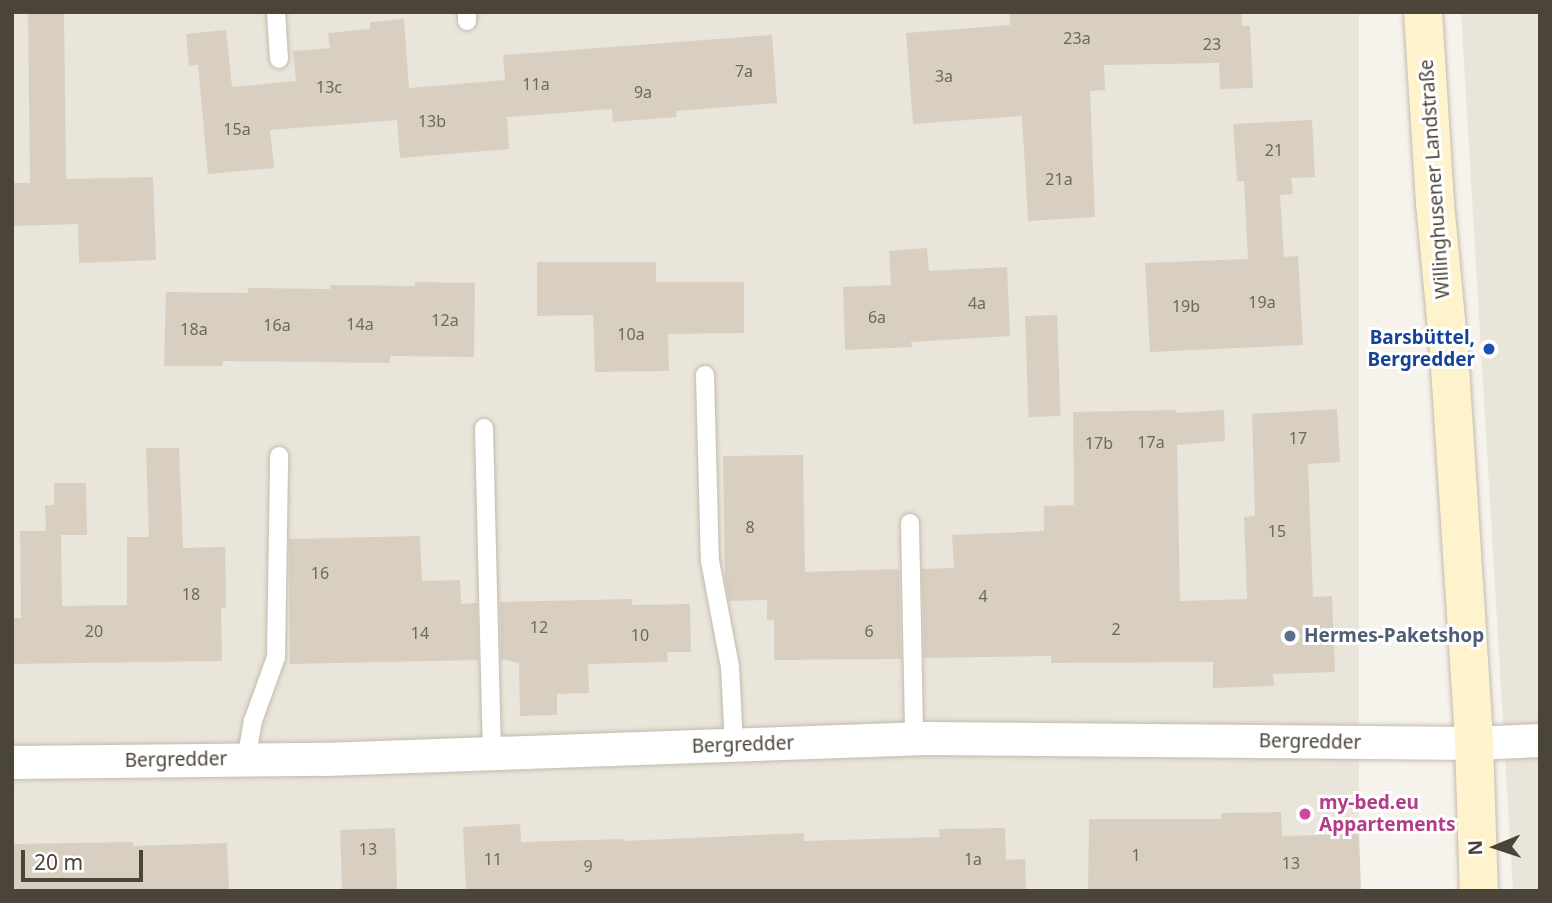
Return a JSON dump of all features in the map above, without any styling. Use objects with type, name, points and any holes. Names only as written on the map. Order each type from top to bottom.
[{"type":"street","name":"Willinghusener Landstraße","points":[[1423,12],[1435,203],[1449,352],[1474,743],[1479,891]]},
{"type":"street","name":"Bergredder","points":[[12,762],[246,760],[914,739],[1474,743],[1540,740]]},
{"type":"lane","points":[[276,12],[279,59]]},
{"type":"lane","points":[[705,375],[710,561],[730,667],[734,745]]},
{"type":"lane","points":[[484,428],[492,753]]},
{"type":"lane","points":[[246,760],[253,721],[276,657],[279,456]]},
{"type":"lane","points":[[910,523],[914,739]]},
{"type":"shaded area","points":[[12,12],[1359,12],[1359,891],[12,891]]},
{"type":"shaded area","points":[[1461,12],[1540,12],[1540,891],[1513,891]]},
{"type":"building","points":[[28,12],[64,12],[66,179],[153,177],[156,260],[79,263],[78,224],[12,226],[12,183],[30,183]]},
{"type":"building","points":[[1009,12],[1241,12],[1242,26],[1250,26],[1253,88],[1220,89],[1219,63],[1104,65],[1105,90],[1090,91],[1095,217],[1028,221],[1022,116],[913,124],[906,33],[1010,25]]},
{"type":"building","points":[[404,19],[409,88],[505,80],[503,55],[772,35],[777,103],[676,111],[677,117],[613,122],[612,109],[507,117],[509,149],[400,158],[397,120],[270,130],[274,168],[208,174],[198,65],[189,66],[186,34],[226,30],[232,87],[296,81],[293,51],[330,48],[328,33],[370,29],[370,22]]},
{"type":"building","points":[[1312,120],[1315,177],[1291,178],[1293,194],[1280,195],[1284,257],[1298,256],[1303,345],[1150,352],[1145,263],[1248,259],[1244,181],[1237,181],[1233,124]]},
{"type":"building","points":[[927,248],[929,271],[1007,267],[1010,336],[911,342],[912,347],[845,350],[843,287],[891,285],[889,251]]},
{"type":"building","points":[[537,262],[656,262],[656,282],[744,282],[744,333],[668,334],[669,371],[595,372],[593,315],[537,316]]},
{"type":"building","points":[[415,282],[475,283],[474,357],[390,356],[390,363],[223,361],[223,366],[164,366],[166,292],[248,293],[248,288],[415,286]]},
{"type":"building","points":[[1057,315],[1061,416],[1029,417],[1025,316]]},
{"type":"building","points":[[1337,409],[1340,462],[1308,464],[1313,597],[1332,596],[1335,672],[1273,674],[1274,686],[1213,688],[1213,662],[1051,663],[1051,656],[924,658],[922,569],[954,568],[952,535],[1044,531],[1044,506],[1074,505],[1073,412],[1176,410],[1176,413],[1224,410],[1225,441],[1177,445],[1180,601],[1247,599],[1244,517],[1255,516],[1252,414]]},
{"type":"building","points":[[146,448],[179,448],[183,548],[225,547],[226,608],[221,608],[222,661],[12,664],[12,618],[21,618],[20,531],[46,531],[45,505],[54,505],[54,483],[86,483],[87,535],[61,535],[62,606],[127,605],[127,537],[149,537]]},
{"type":"building","points":[[803,455],[805,572],[899,569],[901,659],[774,660],[774,620],[767,620],[767,600],[729,601],[725,580],[723,456]]},
{"type":"building","points":[[420,536],[422,581],[460,580],[461,604],[477,603],[478,660],[290,664],[289,539]]},
{"type":"building","points":[[632,599],[632,605],[690,604],[691,652],[667,652],[668,662],[588,664],[589,693],[557,694],[557,715],[520,716],[519,663],[501,659],[500,602]]},
{"type":"building","points":[[1281,812],[1282,836],[1359,834],[1361,891],[1088,891],[1089,819],[1221,819],[1221,813]]},
{"type":"building","points":[[520,824],[521,842],[623,841],[804,833],[804,841],[940,837],[939,829],[1005,828],[1006,860],[1025,859],[1026,891],[466,891],[463,827]]},
{"type":"building","points":[[395,828],[397,891],[342,891],[340,830]]},
{"type":"building","points":[[133,842],[133,846],[227,843],[229,891],[12,891],[12,844]]},
{"type":"place","name":"Barsbüttel, Bergredder","points":[[1489,349]]},
{"type":"place","name":"Hermes-Paketshop","points":[[1290,636]]},
{"type":"place","name":"my-bed.eu Appartements","points":[[1305,814]]}]
